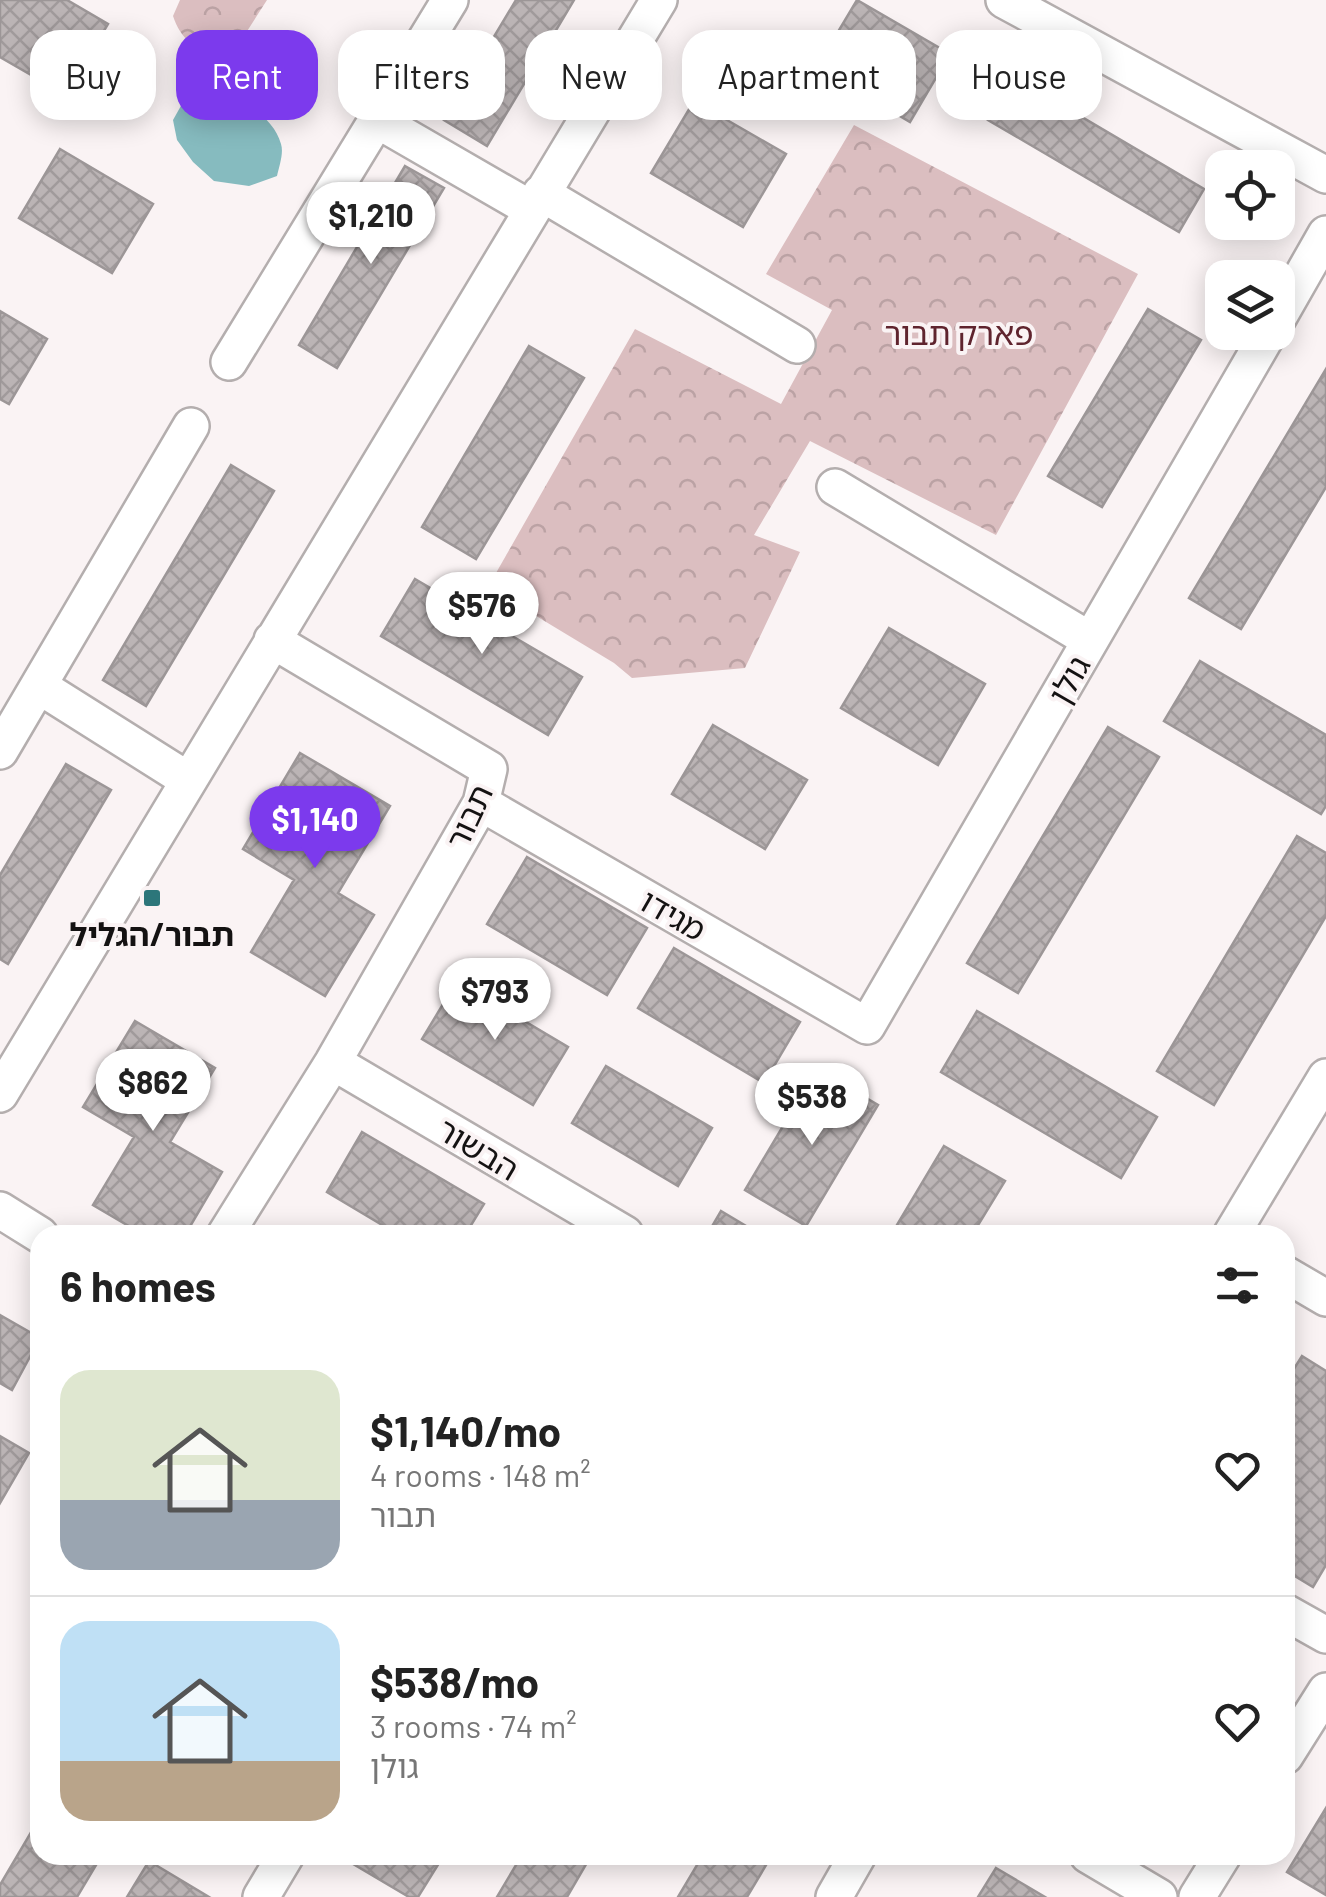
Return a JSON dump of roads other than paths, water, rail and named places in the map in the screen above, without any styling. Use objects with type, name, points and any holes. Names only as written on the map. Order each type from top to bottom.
[{"type":"street","points":[[432,30],[450,0]]},
{"type":"street","points":[[0,1094],[659,0]]},
{"type":"street","points":[[1004,0],[1326,175]]},
{"type":"street","points":[[229,362],[377,120],[536,201],[797,345]]},
{"type":"street","points":[[1295,288],[1326,234]]},
{"type":"street","name":"גולן","points":[[867,1026],[1259,350]]},
{"type":"street","points":[[0,752],[191,426]]},
{"type":"street","points":[[835,487],[1090,640]]},
{"type":"street","name":"תבור","points":[[231,1225],[333,1062],[481,803],[490,769],[272,640]]},
{"type":"street","points":[[38,686],[188,780]]},
{"type":"street","name":"מגידו","points":[[481,803],[867,1026]]},
{"type":"street","name":"הבשור","points":[[333,1062],[610,1225]]},
{"type":"street","points":[[1237,1225],[1326,1077]]},
{"type":"street","points":[[0,1210],[30,1229]]},
{"type":"street","points":[[1295,1280],[1326,1298]]},
{"type":"street","points":[[1295,1618],[1326,1635]]},
{"type":"street","points":[[1295,1740],[1326,1690]]},
{"type":"street","points":[[261,1897],[280,1865]]},
{"type":"street","points":[[834,1897],[852,1865]]},
{"type":"street","points":[[1105,1865],[1160,1897]]},
{"type":"street","points":[[1196,1897],[1217,1865]]},
{"type":"water","points":[[176,115],[176,120],[267,120],[282,148],[277,176],[249,186],[214,181],[177,140],[173,120]]},
{"type":"place","name":"תבור/הגליל","points":[[152,898]]},
{"type":"park label","name":"פארק תבור","points":[[959,332]]}]
